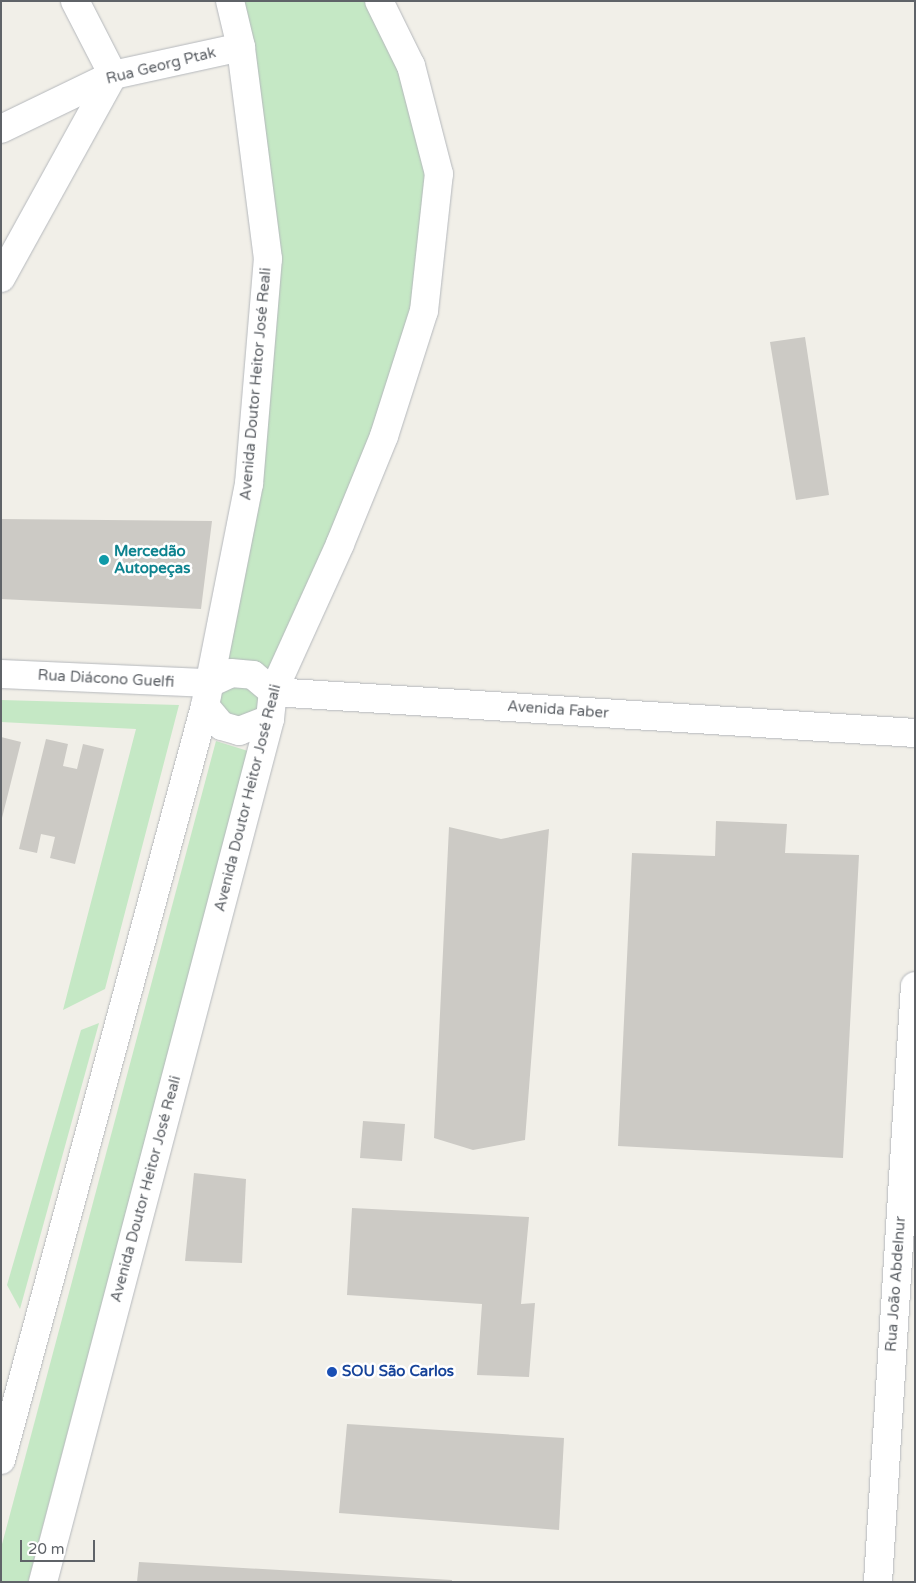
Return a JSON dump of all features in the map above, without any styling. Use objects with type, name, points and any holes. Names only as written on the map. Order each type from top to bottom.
[{"type":"main road","points":[[1,278],[113,75],[75,1]]},
{"type":"main road","name":"Avenida Doutor Heitor José Reali","points":[[1,1460],[207,695],[249,484],[268,259],[241,47],[230,1]]},
{"type":"main road","name":"Avenida Doutor Heitor José Reali","points":[[43,1582],[270,719],[273,692],[340,544],[384,436],[424,311],[439,174],[411,66],[379,1]]},
{"type":"main road","name":"Rua Georg Ptak","points":[[1,129],[113,75],[241,47]]},
{"type":"main road","points":[[270,719],[239,731],[222,726],[207,695],[231,673],[254,675],[273,692]]},
{"type":"main road","name":"Rua Diácono Guelfi","points":[[1,674],[207,695]]},
{"type":"main road","name":"Avenida Faber","points":[[273,692],[915,733]]},
{"type":"main road","name":"Rua João Abdelnur","points":[[878,1582],[915,986]]},
{"type":"green space","points":[[232,1],[376,1],[433,175],[420,311],[272,687],[216,677],[271,260]]},
{"type":"green space","points":[[239,681],[265,697],[264,711],[235,722],[215,697]]},
{"type":"green space","points":[[1,700],[179,705],[105,989],[63,1010],[136,729],[1,722]]},
{"type":"green space","points":[[216,741],[248,751],[28,1582],[1,1582],[1,1548]]},
{"type":"green space","points":[[99,1023],[20,1309],[7,1285],[81,1030]]},
{"type":"building","points":[[805,337],[829,495],[796,500],[770,342]]},
{"type":"building","name":"Mercedão Autopeças","points":[[1,519],[212,521],[201,609],[1,599]]},
{"type":"building","points":[[1,737],[21,742],[2,818],[1,818]]},
{"type":"building","points":[[46,739],[68,744],[63,766],[77,769],[83,744],[104,749],[75,864],[50,858],[55,837],[41,834],[37,853],[19,849]]},
{"type":"building","points":[[716,821],[787,824],[785,853],[859,855],[843,1158],[618,1146],[632,853],[715,856]]},
{"type":"building","points":[[449,827],[501,839],[549,829],[525,1140],[473,1150],[434,1138]]},
{"type":"building","points":[[363,1121],[405,1124],[402,1161],[360,1158]]},
{"type":"building","points":[[194,1173],[246,1179],[242,1263],[185,1261]]},
{"type":"building","points":[[352,1208],[529,1217],[521,1304],[535,1303],[529,1377],[477,1375],[482,1304],[347,1295]]},
{"type":"building","points":[[347,1424],[564,1438],[559,1530],[339,1513]]},
{"type":"building","points":[[139,1562],[452,1580],[452,1582],[137,1582]]},
{"type":"place","name":"Mercedão Autopeças","points":[[104,560]]},
{"type":"place","name":"SOU São Carlos","points":[[332,1372]]}]
